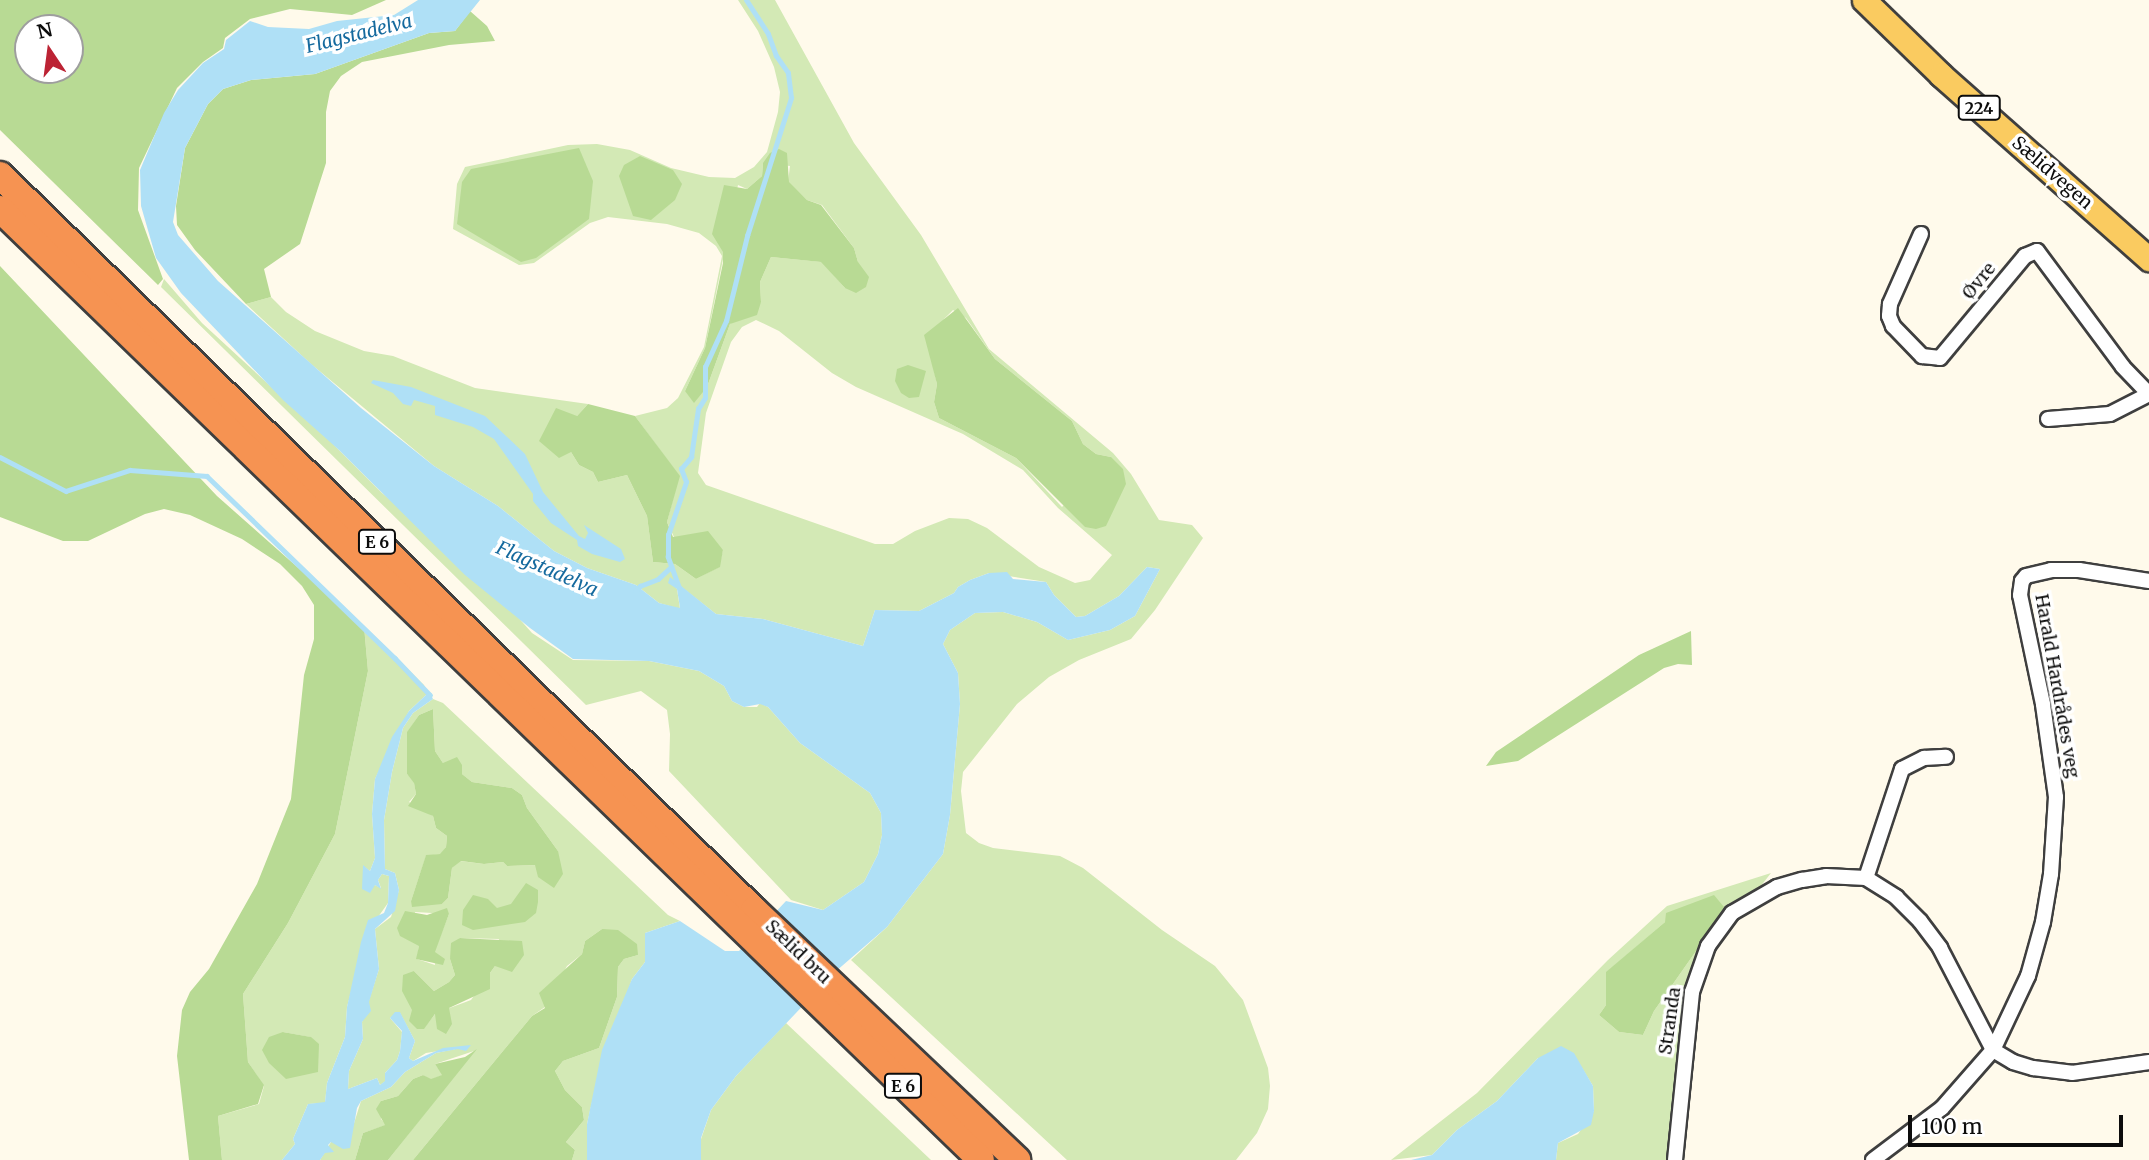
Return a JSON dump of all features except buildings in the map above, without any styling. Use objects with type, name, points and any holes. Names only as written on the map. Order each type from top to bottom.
[{"type":"highway","name":"E 6","points":[[0,175],[745,918]]},
{"type":"highway","name":"E 6","points":[[0,209],[745,918]]},
{"type":"highway","name":"Sælid bru","points":[[745,918],[834,1003]]},
{"type":"highway","name":"E 6","points":[[834,1003],[981,1160]]},
{"type":"highway","name":"E 6","points":[[834,1003],[1017,1160]]},
{"type":"main road","name":"Sælidvegen","points":[[1864,0],[1941,75],[2149,259]]},
{"type":"street","name":"Øvre","points":[[1921,234],[1890,304],[1889,316],[1893,326],[1922,356],[1940,358],[2025,256],[2037,251],[2123,367],[2149,394]]},
{"type":"street","points":[[2048,419],[2110,414],[2149,394]]},
{"type":"street","name":"Harald Hardrådes veg","points":[[1873,1160],[1942,1108],[1993,1050],[2028,976],[2052,874],[2056,797],[2043,704],[2020,595],[2026,576],[2038,571],[2079,570],[2149,581]]},
{"type":"street","points":[[1947,757],[1924,758],[1902,769],[1866,878],[1896,897],[1933,937],[1993,1050],[2013,1062],[2050,1072],[2072,1073],[2149,1062]]},
{"type":"street","name":"Stranda","points":[[1675,1160],[1692,992],[1708,946],[1732,914],[1777,887],[1826,876],[1866,878]]},
{"type":"green space","points":[[0,0],[386,0],[352,15],[290,9],[250,19],[225,38],[223,48],[203,62],[177,88],[139,168],[138,210],[163,279],[158,285],[0,130]]},
{"type":"green space","points":[[738,0],[775,0],[854,143],[921,235],[989,349],[1113,453],[1131,474],[1159,520],[1192,525],[1203,538],[1155,610],[1131,639],[1079,660],[1049,677],[1017,704],[963,772],[961,791],[966,833],[979,843],[993,848],[1060,856],[1083,868],[1162,930],[1215,966],[1243,1000],[1268,1068],[1270,1086],[1268,1109],[1257,1133],[1236,1160],[1067,1160],[851,960],[887,927],[943,854],[950,815],[960,704],[958,673],[943,644],[950,630],[975,613],[1003,612],[1037,622],[1068,640],[1110,630],[1135,616],[1160,569],[1147,567],[1119,596],[1085,616],[1076,617],[1054,595],[1046,582],[989,573],[970,580],[958,587],[954,593],[919,611],[875,610],[863,646],[763,619],[716,614],[670,578],[677,589],[680,609],[659,603],[636,585],[587,568],[554,551],[498,506],[434,466],[311,364],[246,304],[271,297],[286,312],[315,331],[364,351],[393,356],[475,388],[588,404],[577,416],[571,452],[579,465],[593,472],[598,482],[627,475],[647,516],[653,562],[675,564],[696,579],[719,567],[723,550],[674,537],[667,522],[679,476],[635,416],[667,408],[678,398],[704,347],[722,256],[716,246],[699,233],[667,224],[608,217],[590,223],[534,263],[519,265],[453,229],[457,184],[465,167],[568,145],[597,144],[630,150],[671,168],[709,177],[735,178],[754,167],[767,152],[778,112],[780,92],[774,67],[758,31]],"holes":[[[763,163],[790,166],[788,182],[807,200],[822,205],[854,248],[858,262],[845,288],[822,262],[771,257],[760,282],[761,302],[730,324],[707,387],[685,391],[705,348],[738,185],[747,189],[762,176]],[[953,310],[966,318],[995,359],[1072,421],[1083,444],[1096,454],[1111,457],[1062,507],[1016,458],[939,418],[934,402],[937,384],[932,361],[944,319]],[[756,320],[779,331],[832,373],[856,387],[963,434],[1023,470],[1058,508],[1112,555],[1090,580],[1075,583],[1039,567],[987,528],[968,519],[949,518],[915,531],[893,544],[875,544],[706,485],[698,473],[706,413],[731,342],[742,327]]]},
{"type":"green space","points":[[470,11],[487,26],[495,41],[449,45],[362,62],[341,76],[330,91],[326,112],[326,163],[300,244],[264,269],[271,297],[246,304],[195,250],[177,225],[176,206],[185,148],[208,104],[223,89],[251,80],[315,74],[429,33],[455,31]]},
{"type":"green space","points":[[579,148],[593,181],[589,219],[536,258],[521,262],[457,224],[462,182],[471,169]]},
{"type":"green space","points":[[779,149],[787,153],[789,182],[807,200],[821,205],[854,248],[858,262],[869,277],[866,287],[856,293],[845,288],[821,262],[771,257],[760,282],[761,302],[757,315],[730,324],[707,387],[694,403],[685,391],[705,348],[723,263],[723,252],[712,234],[724,185],[747,189],[762,176],[763,163],[770,153]]},
{"type":"green space","points":[[640,156],[673,170],[682,184],[675,200],[651,220],[633,216],[619,176],[624,165]]},
{"type":"green space","points":[[0,266],[217,496],[364,626],[368,671],[335,834],[288,923],[243,994],[248,1062],[264,1085],[258,1104],[218,1116],[222,1160],[189,1160],[177,1056],[182,1010],[190,992],[209,969],[257,884],[291,799],[304,675],[314,639],[314,605],[302,586],[280,564],[242,539],[190,515],[164,509],[145,514],[88,541],[63,541],[0,517]]},
{"type":"green space","points":[[164,279],[202,323],[329,440],[382,493],[421,525],[507,605],[532,633],[573,660],[649,661],[699,671],[724,686],[732,701],[744,707],[757,707],[760,703],[768,707],[800,743],[870,793],[881,813],[882,835],[878,854],[864,882],[823,910],[791,900],[669,771],[670,734],[667,710],[641,691],[586,705],[161,287]]},
{"type":"green space","points":[[958,308],[995,359],[1072,421],[1083,444],[1096,454],[1111,457],[1123,469],[1126,484],[1106,526],[1096,529],[1085,527],[1016,458],[939,418],[934,402],[937,384],[924,335]]},
{"type":"green space","points":[[908,365],[926,371],[919,397],[909,398],[901,393],[895,381],[897,369]]},
{"type":"green space","points":[[588,404],[635,416],[680,476],[667,522],[673,537],[708,531],[723,550],[720,567],[696,579],[675,564],[653,562],[647,516],[627,475],[598,482],[593,472],[579,465],[571,452],[559,458],[539,441],[556,408],[577,416]]},
{"type":"green space","points":[[364,626],[424,685],[427,694],[409,711],[375,779],[372,814],[375,858],[370,871],[363,866],[363,889],[375,885],[381,888],[378,880],[382,874],[389,876],[388,903],[378,917],[355,977],[347,1007],[345,1037],[327,1083],[325,1103],[308,1104],[293,1139],[295,1144],[282,1160],[222,1160],[218,1116],[259,1104],[264,1086],[248,1062],[243,994],[288,923],[335,834],[368,671]],"holes":[[[283,1032],[310,1037],[303,1075],[293,1075]]]},
{"type":"green space","points":[[1691,631],[1692,665],[1678,664],[1664,668],[1518,761],[1486,766],[1496,752],[1639,655]]},
{"type":"green space","points":[[433,699],[443,703],[668,915],[680,921],[645,933],[645,962],[632,979],[595,1089],[587,1124],[587,1160],[572,1160],[575,1150],[566,1142],[584,1120],[582,1107],[565,1090],[555,1071],[563,1061],[599,1048],[617,997],[618,967],[624,959],[638,955],[602,929],[585,941],[582,954],[567,966],[545,1007],[532,1016],[413,1160],[388,1160],[474,1051],[435,1064],[443,1075],[430,1080],[423,1075],[413,1079],[398,1096],[381,1101],[381,1119],[386,1125],[363,1133],[355,1160],[320,1160],[331,1142],[350,1136],[361,1101],[391,1087],[405,1072],[436,1053],[470,1046],[426,1053],[413,1061],[409,1058],[415,1041],[400,1013],[390,1018],[402,1032],[400,1051],[397,1060],[385,1073],[386,1081],[380,1085],[377,1078],[348,1089],[349,1071],[363,1039],[362,1022],[379,969],[375,929],[391,917],[399,890],[395,873],[385,869],[384,820],[403,728],[413,713]],"holes":[[[433,709],[435,751],[443,763],[448,763],[472,782],[512,788],[522,795],[527,808],[558,851],[536,865],[507,866],[503,862],[484,864],[460,861],[452,868],[448,898],[442,904],[411,901],[426,856],[441,854],[446,847],[447,836],[436,828],[433,816],[409,802],[416,794],[414,782],[407,774],[407,733],[419,715]],[[415,912],[449,914],[434,952],[435,965],[417,959],[419,946]],[[460,938],[499,939],[495,966],[471,1000],[436,1013],[424,1028],[410,1005],[414,971],[434,991],[455,975],[450,959]]]},
{"type":"green space","points":[[433,709],[435,751],[443,763],[457,757],[462,765],[462,774],[472,782],[512,788],[522,795],[527,808],[558,851],[563,874],[554,888],[538,877],[535,865],[507,866],[503,862],[484,864],[461,861],[452,868],[448,898],[442,904],[412,907],[411,901],[426,855],[440,854],[446,847],[447,836],[436,828],[433,816],[408,806],[416,794],[414,783],[407,774],[407,732],[419,715]]},
{"type":"green space","points":[[1771,873],[1760,887],[1725,914],[1707,937],[1687,978],[1668,1160],[1556,1160],[1558,1143],[1578,1134],[1594,1111],[1593,1086],[1582,1068],[1538,1058],[1497,1101],[1457,1130],[1432,1155],[1391,1160],[1477,1093],[1608,960],[1667,906]],"holes":[[[1722,914],[1654,1011],[1643,1035],[1619,1032],[1599,1015],[1606,1005],[1607,972],[1665,922]]]},
{"type":"green space","points":[[526,883],[538,890],[538,902],[536,913],[525,922],[473,930],[462,925],[463,910],[473,895],[488,899],[497,908],[511,904]]},
{"type":"green space","points":[[1714,895],[1724,907],[1722,914],[1654,1011],[1643,1035],[1619,1032],[1599,1015],[1606,1005],[1606,972],[1665,922],[1666,913]]},
{"type":"green space","points":[[447,908],[449,914],[435,952],[445,959],[443,965],[416,959],[419,946],[400,936],[397,928],[405,911],[427,915]]},
{"type":"green space","points":[[602,929],[618,930],[637,944],[638,955],[624,959],[618,967],[617,997],[599,1048],[563,1061],[555,1071],[565,1090],[582,1107],[584,1120],[566,1142],[575,1150],[572,1160],[413,1160],[532,1016],[545,1008],[539,993],[582,954],[585,941]]},
{"type":"green space","points":[[460,938],[522,941],[524,955],[512,972],[495,966],[490,973],[490,989],[449,1008],[452,1024],[446,1034],[437,1029],[435,1014],[424,1029],[417,1029],[409,1021],[412,1010],[402,991],[403,975],[414,971],[434,991],[449,982],[455,975],[450,959],[451,943]]},
{"type":"green space","points":[[786,1023],[931,1160],[701,1160],[701,1139],[711,1110],[736,1076]]},
{"type":"green space","points":[[283,1032],[311,1037],[319,1044],[318,1072],[286,1079],[269,1063],[262,1050],[269,1037]]},
{"type":"green space","points":[[477,1049],[388,1160],[355,1160],[363,1133],[385,1125],[376,1109],[381,1101],[398,1096],[413,1079],[423,1075],[431,1079],[442,1075],[435,1064],[465,1057]]},
{"type":"water","name":"Flagstadelva","points":[[418,0],[480,0],[455,31],[429,33],[315,74],[251,80],[223,89],[208,104],[185,148],[173,222],[178,235],[218,281],[361,408],[434,466],[498,506],[554,551],[587,568],[636,585],[659,603],[680,608],[677,589],[668,583],[670,577],[716,614],[763,619],[863,646],[875,610],[919,611],[954,593],[958,587],[970,580],[989,573],[1007,572],[1013,579],[1046,582],[1054,595],[1076,617],[1085,616],[1119,596],[1147,567],[1160,569],[1135,616],[1110,630],[1068,640],[1037,622],[1003,612],[975,613],[950,630],[943,644],[958,673],[960,704],[950,815],[943,854],[887,927],[835,972],[736,1076],[711,1110],[701,1138],[701,1160],[587,1160],[587,1124],[602,1050],[632,979],[645,962],[645,933],[680,921],[725,951],[739,951],[786,901],[823,910],[864,882],[878,854],[882,835],[881,813],[870,793],[800,743],[768,707],[760,704],[744,707],[732,701],[724,686],[699,671],[649,661],[573,659],[530,628],[465,575],[339,450],[283,400],[181,293],[156,258],[141,206],[140,170],[164,113],[178,90],[203,63],[224,49],[226,40],[250,21],[268,27],[309,29],[337,21],[394,15]]},
{"type":"water","points":[[373,380],[411,387],[485,416],[525,454],[543,492],[579,536],[585,539],[588,533],[584,525],[621,549],[625,559],[620,562],[592,554],[578,546],[577,540],[551,523],[533,501],[533,494],[494,439],[473,427],[435,415],[435,406],[414,400],[411,406],[403,404],[393,393],[371,383]]},
{"type":"water","points":[[427,694],[433,699],[413,713],[403,728],[392,772],[384,820],[385,869],[395,873],[399,890],[395,911],[375,929],[379,969],[369,1002],[371,1011],[362,1022],[363,1039],[349,1071],[348,1089],[377,1078],[380,1085],[385,1081],[385,1073],[397,1060],[400,1051],[402,1031],[390,1018],[395,1012],[400,1012],[415,1041],[409,1058],[413,1061],[443,1048],[471,1045],[466,1051],[458,1049],[436,1053],[405,1072],[391,1087],[361,1101],[357,1108],[350,1148],[343,1149],[331,1142],[328,1145],[334,1152],[325,1153],[320,1160],[282,1160],[295,1144],[293,1139],[308,1104],[325,1102],[327,1083],[345,1037],[347,1007],[361,942],[368,920],[384,913],[388,903],[389,876],[382,874],[378,880],[381,889],[375,885],[370,893],[362,889],[363,865],[370,871],[375,858],[372,814],[375,779],[392,737],[409,711]]},
{"type":"water","points":[[1561,1046],[1574,1053],[1593,1086],[1594,1111],[1591,1125],[1558,1143],[1556,1160],[1411,1160],[1432,1155],[1457,1130],[1497,1101],[1538,1058]]},
{"type":"waterway","points":[[679,588],[668,557],[668,535],[686,482],[681,469],[691,457],[698,409],[705,398],[705,367],[726,321],[747,236],[791,98],[788,73],[776,56],[768,34],[746,0]]},
{"type":"waterway","points":[[0,457],[66,491],[130,470],[207,476],[395,658],[430,695],[427,698]]},
{"type":"waterway","points":[[635,591],[640,586],[658,579],[671,567]]}]
